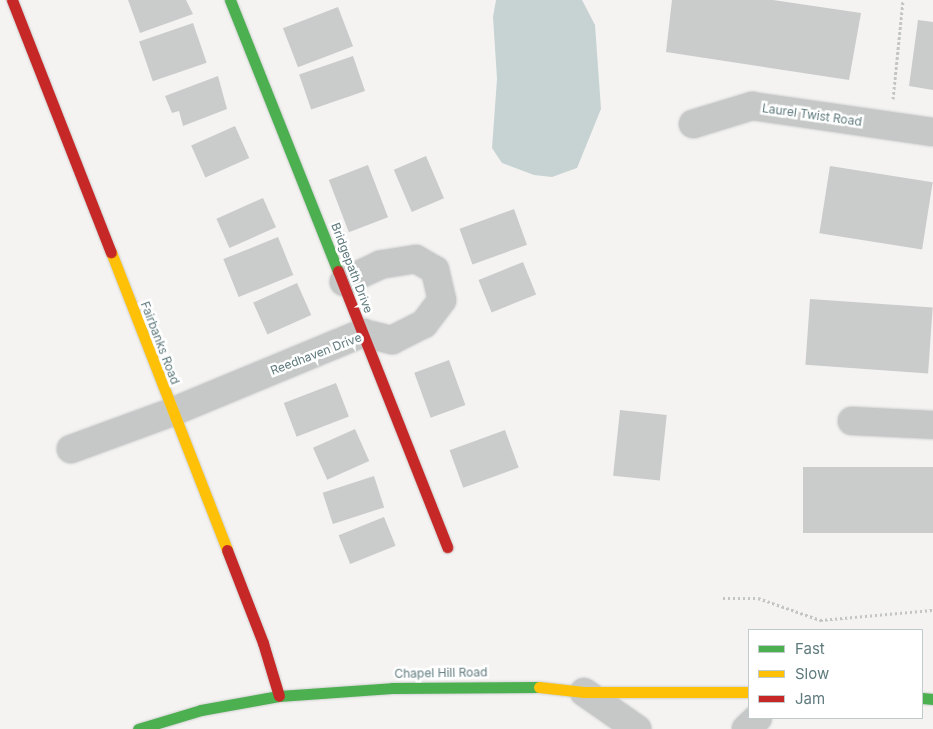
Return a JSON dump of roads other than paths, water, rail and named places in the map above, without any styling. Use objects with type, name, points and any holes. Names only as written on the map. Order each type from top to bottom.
[{"type":"street","name":"Fairbanks Road","points":[[12,0],[263,644],[279,696]]},
{"type":"street","name":"Bridgepath Drive","points":[[230,0],[344,282],[446,547]]},
{"type":"street","name":"Laurel Twist Road","points":[[693,124],[752,106],[933,132]]},
{"type":"street","name":"Reedhaven Drive","points":[[70,449],[172,412],[363,333],[392,340],[424,324],[442,300],[435,270],[416,258],[398,260],[344,282]]},
{"type":"street","points":[[852,421],[933,425]]},
{"type":"street","name":"Chapel Hill Road","points":[[138,729],[201,710],[279,696],[392,688],[522,686],[584,692],[748,692]]},
{"type":"street","points":[[584,692],[637,729]]},
{"type":"street","points":[[746,729],[757,719]]}]
